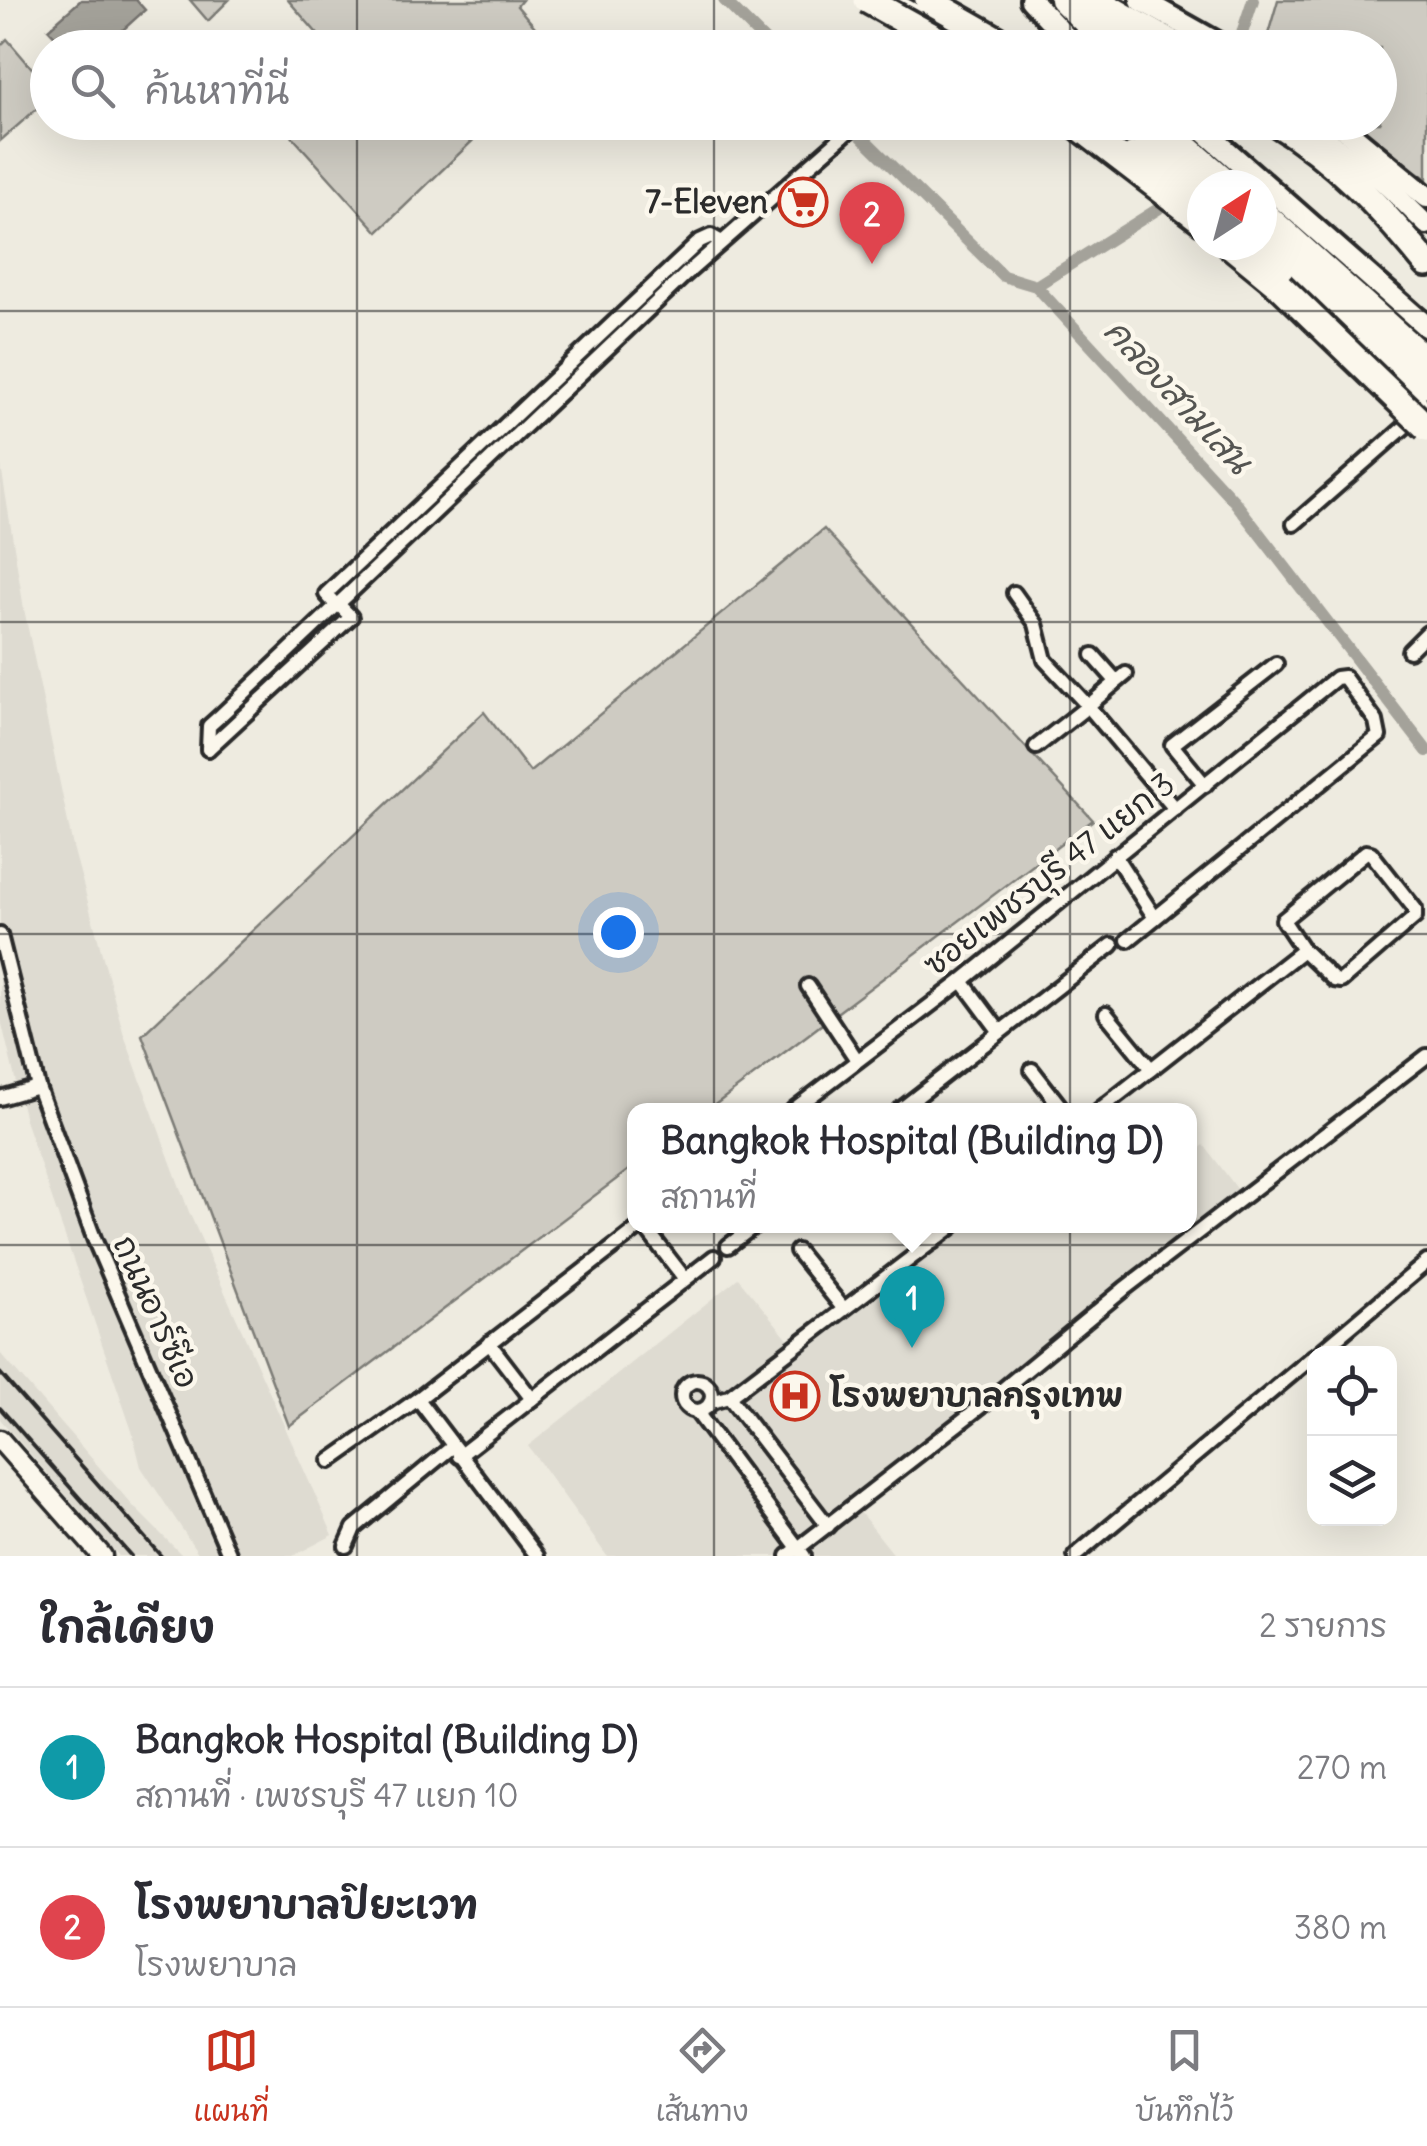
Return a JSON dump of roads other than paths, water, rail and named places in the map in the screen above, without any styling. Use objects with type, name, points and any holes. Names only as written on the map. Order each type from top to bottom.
[{"type":"highway","points":[[866,0],[933,30]]},
{"type":"highway","points":[[1083,0],[1108,30]]},
{"type":"highway","points":[[924,5],[976,30]]},
{"type":"highway","points":[[1102,140],[1187,194]]},
{"type":"highway","points":[[1144,140],[1187,187]]},
{"type":"highway","points":[[1303,140],[1350,176],[1427,264]]},
{"type":"highway","points":[[1277,231],[1423,406]]},
{"type":"highway","points":[[1248,260],[1423,406]]},
{"type":"main road","points":[[889,0],[924,5],[951,30]]},
{"type":"main road","points":[[1018,0],[1049,20]]},
{"type":"main road","points":[[1031,0],[1059,30]]},
{"type":"main road","points":[[1060,0],[1102,30]]},
{"type":"main road","points":[[1092,0],[1110,30]]},
{"type":"main road","points":[[1103,0],[1172,30]]},
{"type":"main road","points":[[1141,0],[1180,30]]},
{"type":"main road","points":[[1115,140],[1187,192]]},
{"type":"main road","points":[[1182,140],[1217,170]]},
{"type":"main road","points":[[1215,140],[1427,328]]},
{"type":"main road","points":[[1328,140],[1383,182],[1427,225]]},
{"type":"main road","points":[[1358,140],[1427,197]]},
{"type":"main road","points":[[1277,228],[1427,358]]},
{"type":"main road","points":[[1270,260],[1423,406]]},
{"type":"main road","points":[[0,1440],[102,1556]]},
{"type":"street","points":[[914,30],[924,5]]},
{"type":"street","points":[[722,242],[711,236],[700,241],[326,594],[338,606],[350,617],[208,749],[209,726],[338,606],[370,576],[648,309],[842,140]]},
{"type":"street","points":[[637,298],[648,309]]},
{"type":"street","points":[[1294,524],[1423,406]]},
{"type":"street","points":[[505,422],[515,433]]},
{"type":"street","points":[[433,492],[444,503]]},
{"type":"street","points":[[358,564],[370,576]]},
{"type":"street","points":[[1014,592],[1036,624],[1046,660],[1175,809]]},
{"type":"street","points":[[1409,651],[1427,634]]},
{"type":"street","points":[[1036,747],[1121,678],[1094,655]]},
{"type":"street","points":[[1205,785],[1172,745],[1276,664]]},
{"type":"street","name":"ซอยเพชรบุรี 47 แยก 3","points":[[808,1103],[1336,678],[1344,678],[1376,721],[1378,736],[1156,918]]},
{"type":"street","points":[[1366,852],[1415,909],[1415,917],[1341,981],[1328,976],[1303,950],[1284,924],[1284,918],[1366,852]]},
{"type":"street","points":[[1115,856],[1156,918],[1128,940]]},
{"type":"street","name":"ถนนอาร์ซีเอ","points":[[0,935],[38,1087],[95,1242],[230,1556]]},
{"type":"street","points":[[909,1103],[1112,945]]},
{"type":"street","points":[[1108,1103],[1303,950]]},
{"type":"street","points":[[962,981],[1000,1032]]},
{"type":"street","points":[[808,986],[857,1060]]},
{"type":"street","points":[[1106,1014],[1151,1070]]},
{"type":"street","points":[[1197,1233],[1427,1056]]},
{"type":"street","points":[[1032,1070],[1058,1103]]},
{"type":"street","points":[[0,1098],[38,1087]]},
{"type":"street","points":[[330,1461],[418,1399],[634,1233]]},
{"type":"street","points":[[649,1233],[685,1279]]},
{"type":"street","points":[[728,1246],[745,1233]]},
{"type":"street","points":[[926,1233],[933,1242]]},
{"type":"street","points":[[696,1411],[729,1397],[944,1233]]},
{"type":"street","points":[[712,1402],[712,1392],[697,1381],[682,1392],[684,1403],[696,1411],[797,1554],[1197,1233]]},
{"type":"street","points":[[797,1251],[843,1308]]},
{"type":"street","points":[[346,1546],[354,1528],[532,1399],[714,1256]]},
{"type":"street","points":[[1327,1346],[1427,1262]]},
{"type":"street","points":[[489,1343],[532,1399]]},
{"type":"street","points":[[1075,1556],[1307,1363]]},
{"type":"street","points":[[729,1397],[828,1526]]},
{"type":"street","points":[[418,1399],[538,1556]]},
{"type":"waterway","name":"คลองสามเสน","points":[[724,0],[754,30]]},
{"type":"waterway","points":[[1243,30],[1253,0]]},
{"type":"waterway","name":"คลองสามเสน","points":[[865,140],[1003,276],[1036,286],[1235,502],[1427,751]]},
{"type":"waterway","points":[[1036,286],[1158,209],[1173,194]]},
{"type":"railway","points":[[0,1373],[161,1556]]},
{"type":"railway","points":[[0,1408],[131,1556]]},
{"type":"place","name":"7-Eleven","points":[[803,202]]},
{"type":"place","name":"โรงพยาบาลปิยะเวท","points":[[872,264]]},
{"type":"place","name":"Bangkok Hospital (Building D)","points":[[912,1348]]},
{"type":"place","name":"โรงพยาบาลกรุงเทพ","points":[[795,1396]]}]
